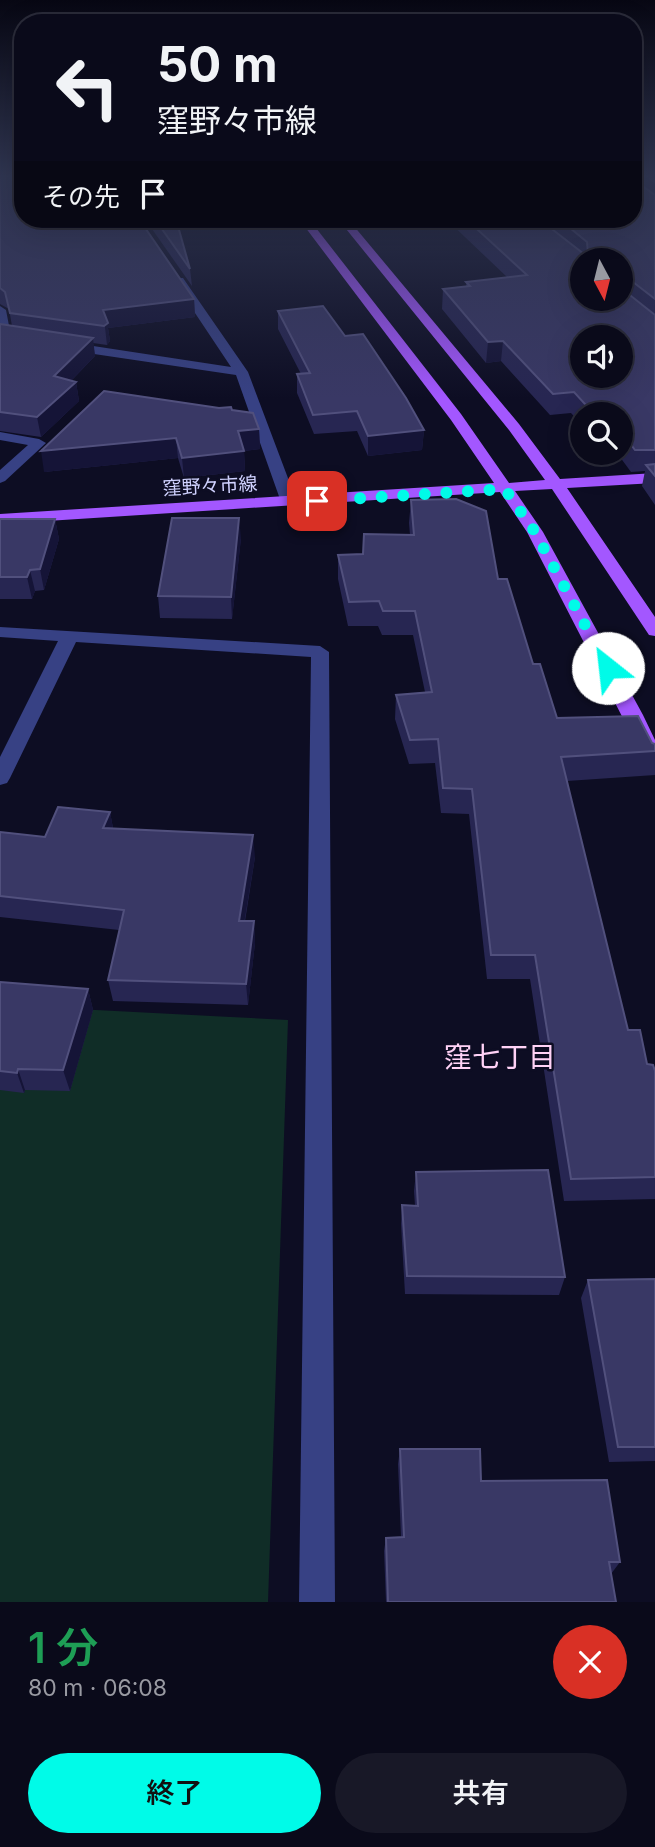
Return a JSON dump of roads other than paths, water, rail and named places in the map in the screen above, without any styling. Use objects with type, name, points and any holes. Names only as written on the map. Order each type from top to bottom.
[{"type":"main road","points":[[328,250],[456,417],[535,532],[655,761]]},
{"type":"main road","points":[[368,250],[514,427],[655,631]]},
{"type":"main road","name":"窪野々市線","points":[[0,519],[655,478]]},
{"type":"street","points":[[174,274],[241,372],[289,502]]},
{"type":"street","points":[[0,310],[8,337]]},
{"type":"street","points":[[58,344],[241,372]]},
{"type":"street","points":[[0,436],[39,443],[0,478]]},
{"type":"street","points":[[0,632],[320,652],[322,690],[317,1602]]},
{"type":"street","points":[[0,778],[69,637]]},
{"type":"district","name":"窪七丁目","points":[[500,1057]]}]
